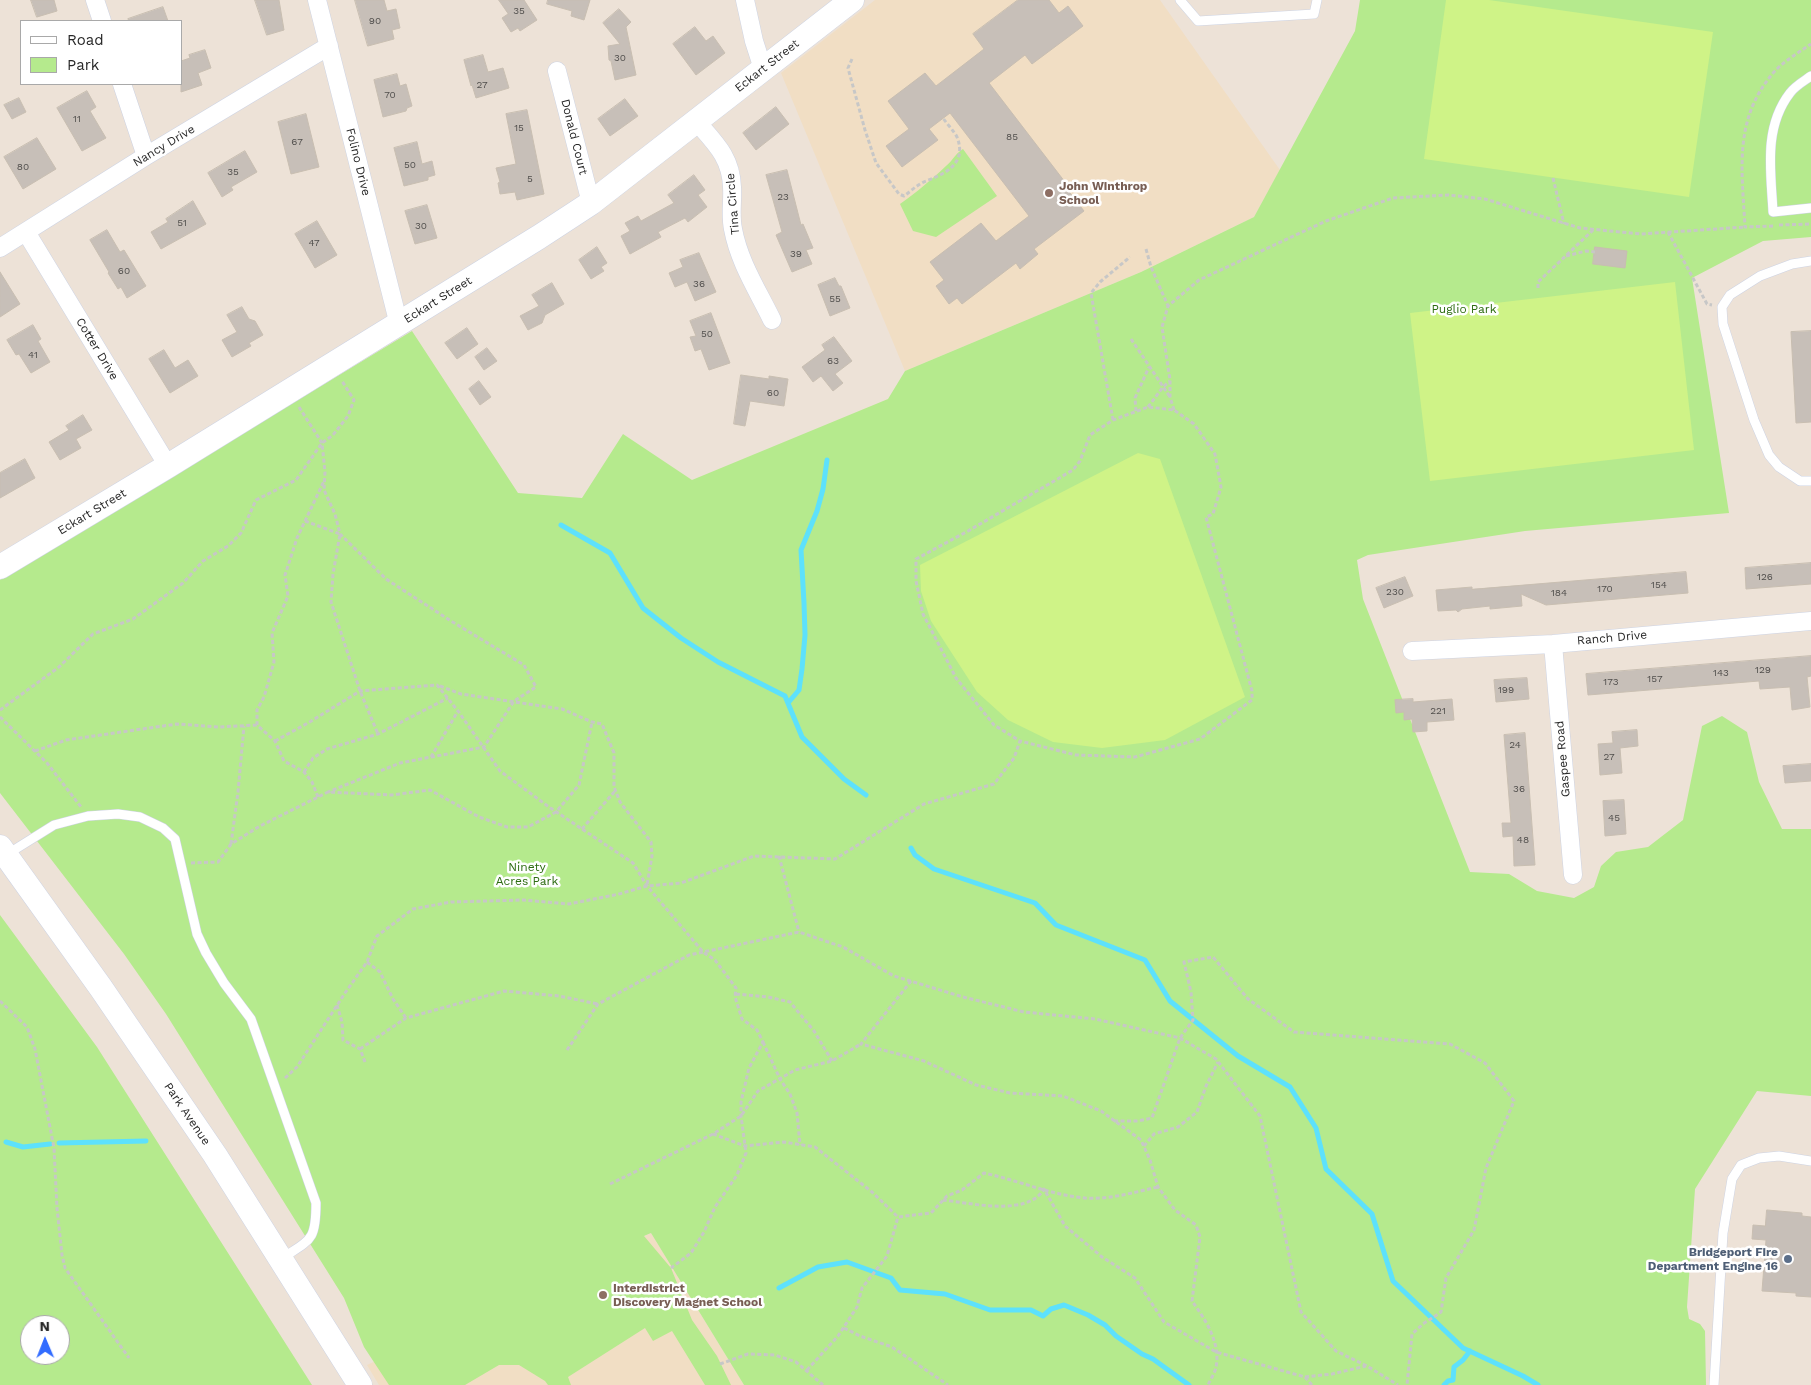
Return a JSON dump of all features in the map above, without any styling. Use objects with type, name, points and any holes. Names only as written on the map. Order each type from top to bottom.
[{"type":"street","points":[[94,0],[102,20]]},
{"type":"street","name":"Folino Drive","points":[[317,0],[399,325]]},
{"type":"street","points":[[745,0],[754,41],[763,69]]},
{"type":"street","name":"Eckart Street","points":[[0,567],[399,325],[591,203],[852,0]]},
{"type":"street","name":"Nancy Drive","points":[[0,248],[146,156],[329,46]]},
{"type":"street","name":"Donald Court","points":[[557,71],[591,203]]},
{"type":"street","points":[[122,85],[146,156]]},
{"type":"street","name":"Tina Circle","points":[[696,121],[722,151],[727,160],[732,187],[732,228],[743,263],[772,320]]},
{"type":"street","name":"Cotter Drive","points":[[26,232],[168,466]]},
{"type":"street","name":"Ranch Drive","points":[[1412,652],[1553,644],[1811,621]]},
{"type":"street","name":"Gaspee Road","points":[[1553,644],[1573,875]]},
{"type":"street","name":"Park Avenue","points":[[2,850],[101,988],[159,1073],[281,1259],[360,1385]]},
{"type":"lane","points":[[1180,0],[1198,21],[1314,14],[1317,0]]},
{"type":"lane","points":[[1811,76],[1790,93],[1778,116],[1770,148],[1773,212],[1811,208]]},
{"type":"lane","points":[[1811,261],[1792,264],[1760,276],[1730,295],[1722,307],[1723,324],[1754,420],[1768,455],[1779,467],[1800,481],[1811,482]]},
{"type":"lane","points":[[2,850],[54,825],[88,816],[118,814],[140,817],[163,828],[176,839],[198,934],[206,953],[224,983],[251,1019],[316,1203],[316,1223],[310,1240],[281,1259]]},
{"type":"lane","points":[[1714,1385],[1723,1233],[1732,1179],[1741,1165],[1759,1158],[1779,1156],[1811,1161]]},
{"type":"path","points":[[852,59],[848,68],[876,163],[899,194],[904,196],[925,181],[948,171],[956,164],[959,158],[957,136],[943,118]]},
{"type":"path","points":[[1553,178],[1564,224]]},
{"type":"path","points":[[1170,397],[1170,380],[1162,327],[1168,306],[1199,280],[1326,221],[1393,198],[1448,195],[1485,199],[1580,228],[1641,234],[1745,227]]},
{"type":"path","points":[[1538,288],[1538,282],[1593,230]]},
{"type":"path","points":[[1668,232],[1707,304],[1722,307]]},
{"type":"path","points":[[1146,249],[1151,267],[1168,306]]},
{"type":"path","points":[[1565,256],[1586,251],[1594,252]]},
{"type":"path","points":[[1113,420],[1091,293],[1100,282],[1130,257]]},
{"type":"path","points":[[1131,339],[1170,397],[1174,410]]},
{"type":"path","points":[[0,710],[59,667],[93,634],[133,619],[183,582],[203,561],[228,546],[241,533],[256,500],[296,480],[322,443],[333,436],[348,416],[354,400],[332,366]]},
{"type":"path","points":[[1136,411],[1135,398],[1149,366]]},
{"type":"path","points":[[1148,407],[1163,386],[1170,380]]},
{"type":"path","points":[[288,392],[322,443],[324,490],[335,514],[340,534],[332,574],[331,602],[360,690],[378,734]]},
{"type":"path","points":[[1148,407],[1174,410],[1194,424],[1215,454],[1222,487],[1213,514],[1206,517],[1252,691],[1252,700],[1200,739],[1135,757],[1076,756],[1020,741],[994,726],[956,678],[923,614],[916,581],[916,559],[1073,470],[1080,461],[1090,435],[1113,420],[1148,407]]},
{"type":"path","points":[[257,725],[257,710],[264,697],[274,662],[272,633],[288,596],[285,575],[297,538],[325,479]]},
{"type":"path","points":[[181,863],[218,862],[231,844],[260,826],[328,792],[400,763],[484,747],[514,701],[536,687],[524,664],[451,621],[386,579],[340,534],[305,521]]},
{"type":"path","points":[[275,741],[308,723],[360,690],[437,685],[461,694],[562,708],[592,722],[602,724],[614,752],[615,791],[620,802],[651,842],[652,856],[647,886]]},
{"type":"path","points":[[437,685],[458,711],[500,771],[582,830],[633,863],[647,886],[702,952],[715,960],[736,988],[742,1019],[757,1030],[780,1079],[790,1094],[797,1113],[800,1145]]},
{"type":"path","points":[[304,772],[313,758],[327,749],[378,734],[448,698]]},
{"type":"path","points":[[431,757],[458,711]]},
{"type":"path","points":[[0,716],[47,763],[88,816]]},
{"type":"path","points":[[328,792],[392,795],[430,790],[479,817],[507,827],[528,827],[556,812],[579,785],[592,722]]},
{"type":"path","points":[[35,751],[66,740],[177,724],[218,727],[257,725],[275,741],[284,761],[304,772],[312,782],[318,797]]},
{"type":"path","points":[[231,844],[244,726]]},
{"type":"path","points":[[275,1086],[297,1067],[367,962],[377,936],[413,909],[451,902],[523,900],[569,904],[647,886],[681,883],[754,856],[835,859],[924,804],[994,784],[1014,758],[1020,741]]},
{"type":"path","points":[[582,830],[615,791]]},
{"type":"path","points":[[779,856],[799,932]]},
{"type":"path","points":[[566,1050],[598,1004],[688,955],[799,932],[843,947],[894,976],[911,981],[1024,1012],[1096,1019],[1180,1038],[1216,1059],[1260,1116],[1301,1312],[1336,1351],[1367,1366],[1398,1385]]},
{"type":"path","points":[[1114,1121],[1138,1121],[1152,1118],[1180,1038],[1193,1020],[1191,992],[1184,962],[1213,957],[1248,999],[1294,1032],[1450,1044],[1485,1063],[1514,1101],[1486,1168],[1474,1230],[1446,1278],[1441,1312],[1412,1334],[1407,1385]]},
{"type":"path","points":[[367,962],[380,972],[393,999],[406,1018]]},
{"type":"path","points":[[610,1184],[713,1134],[741,1116],[758,1091],[795,1070],[832,1061],[861,1044],[911,981]]},
{"type":"path","points":[[360,1049],[406,1018],[504,991],[559,996],[598,1004]]},
{"type":"path","points":[[736,994],[768,997],[790,1002],[814,1031],[832,1061]]},
{"type":"path","points":[[0,1001],[27,1028],[35,1049],[54,1148],[58,1217],[65,1268],[129,1358]]},
{"type":"path","points":[[337,1005],[342,1022],[343,1040],[360,1049],[365,1062]]},
{"type":"path","points":[[671,1268],[691,1253],[704,1232],[715,1207],[737,1175],[746,1153],[741,1102],[749,1068],[763,1042]]},
{"type":"path","points":[[861,1044],[924,1061],[976,1085],[1010,1093],[1062,1096],[1100,1111],[1141,1140],[1150,1160],[1158,1187],[1175,1210],[1196,1225],[1200,1237],[1192,1301],[1207,1322],[1216,1352],[1216,1368],[1208,1385]]},
{"type":"path","points":[[1144,1146],[1154,1134],[1178,1127],[1197,1112],[1206,1086],[1218,1062]]},
{"type":"path","points":[[713,1134],[745,1146],[784,1142],[815,1147],[872,1192],[898,1217],[930,1214],[947,1196],[962,1190],[984,1173],[1086,1198],[1118,1195],[1158,1187]]},
{"type":"path","points":[[1044,1189],[1065,1226],[1102,1257],[1135,1278],[1164,1322],[1216,1352],[1305,1377],[1332,1374],[1367,1366]]},
{"type":"path","points":[[943,1200],[1015,1206],[1040,1197],[1044,1189]]},
{"type":"path","points":[[807,1370],[844,1328],[857,1307],[862,1288],[886,1256],[898,1217]]},
{"type":"path","points":[[844,1328],[860,1336],[892,1347],[948,1385]]},
{"type":"path","points":[[720,1364],[748,1354],[775,1355],[796,1362],[822,1385]]},
{"type":"path","points":[[1305,1377],[1312,1385]]},
{"type":"shaded area","name":"John Winthrop School","points":[[875,0],[1160,0],[1280,170],[1254,217],[1141,272],[905,371],[781,73]]},
{"type":"shaded area","name":"Interdistrict Discovery Magnet School","points":[[651,1233],[744,1385],[379,1385],[367,1365]]},
{"type":"green space","name":"Ninety Acres Park","points":[[1360,0],[1811,0],[1811,237],[1763,241],[1692,278],[1729,513],[1525,531],[1368,555],[1357,560],[1363,599],[1470,872],[1509,874],[1537,891],[1574,898],[1594,887],[1601,866],[1616,852],[1648,847],[1683,820],[1702,726],[1722,716],[1747,732],[1759,782],[1782,829],[1811,829],[1811,1096],[1757,1091],[1695,1189],[1687,1307],[1689,1319],[1700,1324],[1705,1331],[1706,1385],[744,1385],[651,1233],[644,1236],[671,1268],[692,1320],[717,1356],[731,1385],[705,1385],[672,1331],[653,1341],[645,1328],[568,1377],[571,1385],[548,1385],[545,1381],[519,1365],[499,1365],[465,1385],[389,1385],[364,1347],[344,1298],[166,1014],[124,954],[0,793],[0,580],[412,331],[518,493],[582,498],[623,434],[692,480],[888,399],[905,371],[1141,272],[1254,217],[1355,31]]},
{"type":"green space","points":[[1446,0],[1489,0],[1713,32],[1689,197],[1424,159]]},
{"type":"green space","points":[[963,149],[997,196],[936,237],[913,231],[900,204],[929,181]]},
{"type":"green space","name":"Puglio Park","points":[[1675,282],[1694,450],[1430,481],[1410,313]]},
{"type":"green space","points":[[1138,453],[1160,459],[1245,697],[1165,740],[1102,748],[1053,742],[1008,720],[977,692],[931,621],[921,591],[920,565]]},
{"type":"green space","points":[[0,915],[97,1047],[312,1385],[0,1385]]},
{"type":"building","points":[[31,0],[54,0],[57,11],[37,17]]},
{"type":"building","points":[[255,0],[279,0],[284,30],[267,35]]},
{"type":"building","points":[[355,0],[384,0],[387,11],[396,9],[400,28],[392,30],[394,39],[368,46]]},
{"type":"building","points":[[499,0],[524,0],[537,20],[520,31],[518,28],[511,32],[502,18],[508,14]]},
{"type":"building","points":[[548,0],[590,0],[584,20],[571,16],[572,11],[547,4]]},
{"type":"building","points":[[1018,0],[1049,0],[1059,13],[1068,6],[1083,26],[1032,64],[1025,55],[989,83],[1065,182],[1063,184],[1084,211],[1034,249],[1038,254],[1020,269],[1016,263],[962,304],[957,298],[949,304],[936,286],[944,280],[930,262],[981,223],[996,241],[1029,216],[950,113],[929,129],[938,140],[902,167],[886,146],[909,129],[888,101],[925,73],[936,86],[984,49],[973,34]]},
{"type":"building","points":[[163,7],[168,20],[128,20]]},
{"type":"building","points":[[619,9],[631,22],[626,27],[636,75],[615,80],[611,61],[609,60],[608,46],[620,44],[603,23]]},
{"type":"building","points":[[695,27],[706,41],[713,36],[725,53],[696,75],[673,44]]},
{"type":"building","points":[[205,50],[211,68],[198,73],[202,85],[181,92],[182,61],[190,58],[189,55]]},
{"type":"building","points":[[483,55],[488,72],[503,68],[509,88],[476,98],[464,60]]},
{"type":"building","points":[[397,74],[400,86],[406,84],[412,106],[407,108],[406,111],[383,117],[374,80]]},
{"type":"building","points":[[87,91],[96,107],[90,111],[106,138],[82,151],[57,108]]},
{"type":"building","points":[[19,98],[26,112],[12,119],[4,105]]},
{"type":"building","points":[[625,99],[638,116],[610,136],[598,119]]},
{"type":"building","points":[[776,107],[789,124],[756,150],[743,133]]},
{"type":"building","points":[[527,110],[544,194],[517,200],[515,192],[500,194],[498,183],[500,182],[496,168],[516,164],[506,114]]},
{"type":"building","points":[[306,114],[319,167],[291,174],[278,122]]},
{"type":"building","points":[[37,138],[56,169],[23,189],[4,157]]},
{"type":"building","points":[[417,142],[422,164],[432,161],[435,175],[428,177],[428,180],[404,186],[394,148]]},
{"type":"building","points":[[245,151],[257,172],[231,187],[233,190],[222,197],[208,173]]},
{"type":"building","points":[[787,170],[801,225],[803,224],[813,248],[806,250],[812,264],[792,272],[776,235],[782,232],[766,175]]},
{"type":"building","points":[[694,175],[705,190],[698,195],[707,207],[688,222],[685,218],[658,232],[661,237],[630,254],[621,236],[630,231],[625,223],[638,216],[641,221],[674,203],[668,195]]},
{"type":"building","points":[[193,201],[206,224],[161,249],[151,232],[168,222],[166,219]]},
{"type":"building","points":[[427,205],[437,238],[415,244],[405,211]]},
{"type":"building","points":[[317,221],[337,255],[315,268],[295,234]]},
{"type":"building","points":[[107,230],[120,252],[124,250],[146,286],[127,298],[121,287],[118,289],[90,240]]},
{"type":"building","points":[[597,247],[607,263],[601,267],[604,271],[591,279],[579,260]]},
{"type":"building","points":[[1595,247],[1627,251],[1625,268],[1593,264]]},
{"type":"building","points":[[699,253],[716,292],[695,301],[687,282],[675,287],[669,273],[683,267],[680,260]]},
{"type":"building","points":[[0,272],[20,304],[0,317]]},
{"type":"building","points":[[835,278],[839,286],[841,286],[850,308],[830,316],[818,285]]},
{"type":"building","points":[[552,283],[564,304],[545,315],[542,323],[528,330],[520,316],[539,306],[532,295]]},
{"type":"building","points":[[242,307],[249,319],[255,321],[263,335],[249,343],[251,346],[232,357],[222,340],[237,332],[227,315]]},
{"type":"building","points":[[711,313],[730,363],[709,370],[701,349],[695,351],[690,337],[696,336],[690,321]]},
{"type":"building","points":[[33,325],[41,339],[38,341],[50,362],[31,373],[19,354],[16,355],[7,340]]},
{"type":"building","points":[[467,328],[478,344],[457,359],[445,343]]},
{"type":"building","points":[[1811,331],[1811,422],[1796,423],[1791,332]]},
{"type":"building","points":[[834,337],[852,361],[835,374],[843,383],[833,391],[821,376],[813,382],[802,367],[825,350],[822,345]]},
{"type":"building","points":[[487,348],[497,361],[484,370],[475,357]]},
{"type":"building","points":[[164,350],[175,368],[188,360],[198,376],[170,393],[149,359]]},
{"type":"building","points":[[741,375],[769,379],[769,376],[788,379],[784,406],[750,401],[745,426],[734,424]]},
{"type":"building","points":[[479,381],[491,397],[480,405],[469,389]]},
{"type":"building","points":[[83,415],[92,430],[76,439],[81,448],[60,460],[49,442],[69,430],[66,426]]},
{"type":"building","points":[[25,459],[35,478],[0,498],[0,473]]},
{"type":"building","points":[[1811,563],[1811,584],[1746,589],[1745,568]]},
{"type":"building","points":[[1686,572],[1688,593],[1546,605],[1521,594],[1522,606],[1490,609],[1490,606],[1462,609],[1458,612],[1456,610],[1438,611],[1436,590],[1472,587],[1472,589]]},
{"type":"building","points":[[1405,577],[1413,596],[1384,608],[1376,588]]},
{"type":"building","points":[[1811,656],[1811,676],[1807,677],[1810,707],[1792,710],[1790,687],[1760,689],[1759,681],[1588,695],[1586,674]]},
{"type":"building","points":[[1527,678],[1529,699],[1496,702],[1494,680]]},
{"type":"building","points":[[1413,699],[1413,702],[1452,699],[1454,720],[1427,722],[1427,731],[1413,732],[1412,719],[1404,720],[1404,712],[1396,713],[1395,700]]},
{"type":"building","points":[[1637,730],[1638,746],[1620,748],[1622,773],[1600,775],[1598,744],[1613,743],[1612,732]]},
{"type":"building","points":[[1525,733],[1535,865],[1514,866],[1513,836],[1503,837],[1502,823],[1511,823],[1504,735]]},
{"type":"building","points":[[1811,764],[1811,781],[1785,783],[1783,766]]},
{"type":"building","points":[[1624,800],[1626,834],[1605,836],[1603,801]]},
{"type":"building","name":"Bridgeport Fire Department Engine 16","points":[[1767,1210],[1802,1213],[1802,1216],[1811,1217],[1811,1297],[1796,1296],[1796,1293],[1762,1291],[1766,1240],[1752,1239],[1753,1225],[1765,1226]]},
{"type":"waterway","points":[[788,703],[799,690],[805,635],[801,550],[817,511],[823,489],[827,460]]},
{"type":"waterway","points":[[561,525],[610,553],[643,608],[681,638],[718,662],[785,696],[802,737],[844,779],[866,795]]},
{"type":"waterway","points":[[911,848],[915,855],[934,869],[1035,903],[1056,925],[1145,960],[1170,1001],[1238,1056],[1290,1087],[1316,1128],[1326,1169],[1372,1214],[1393,1281],[1463,1348],[1538,1385]]},
{"type":"waterway","points":[[59,1143],[146,1141]]},
{"type":"waterway","points":[[6,1142],[23,1147],[50,1144]]},
{"type":"waterway","points":[[779,1288],[818,1267],[847,1262],[891,1278],[900,1290],[945,1294],[990,1310],[1031,1310],[1043,1316],[1051,1309],[1064,1305],[1088,1315],[1105,1325],[1116,1336],[1142,1354],[1153,1359],[1189,1385]]},
{"type":"waterway","points":[[1444,1385],[1448,1381],[1453,1380],[1454,1367],[1470,1351]]},
{"type":"place","name":"John Winthrop School","points":[[1049,193]]},
{"type":"place","name":"Bridgeport Fire Department Engine 16","points":[[1788,1259]]},
{"type":"place","name":"Interdistrict Discovery Magnet School","points":[[603,1295]]}]
